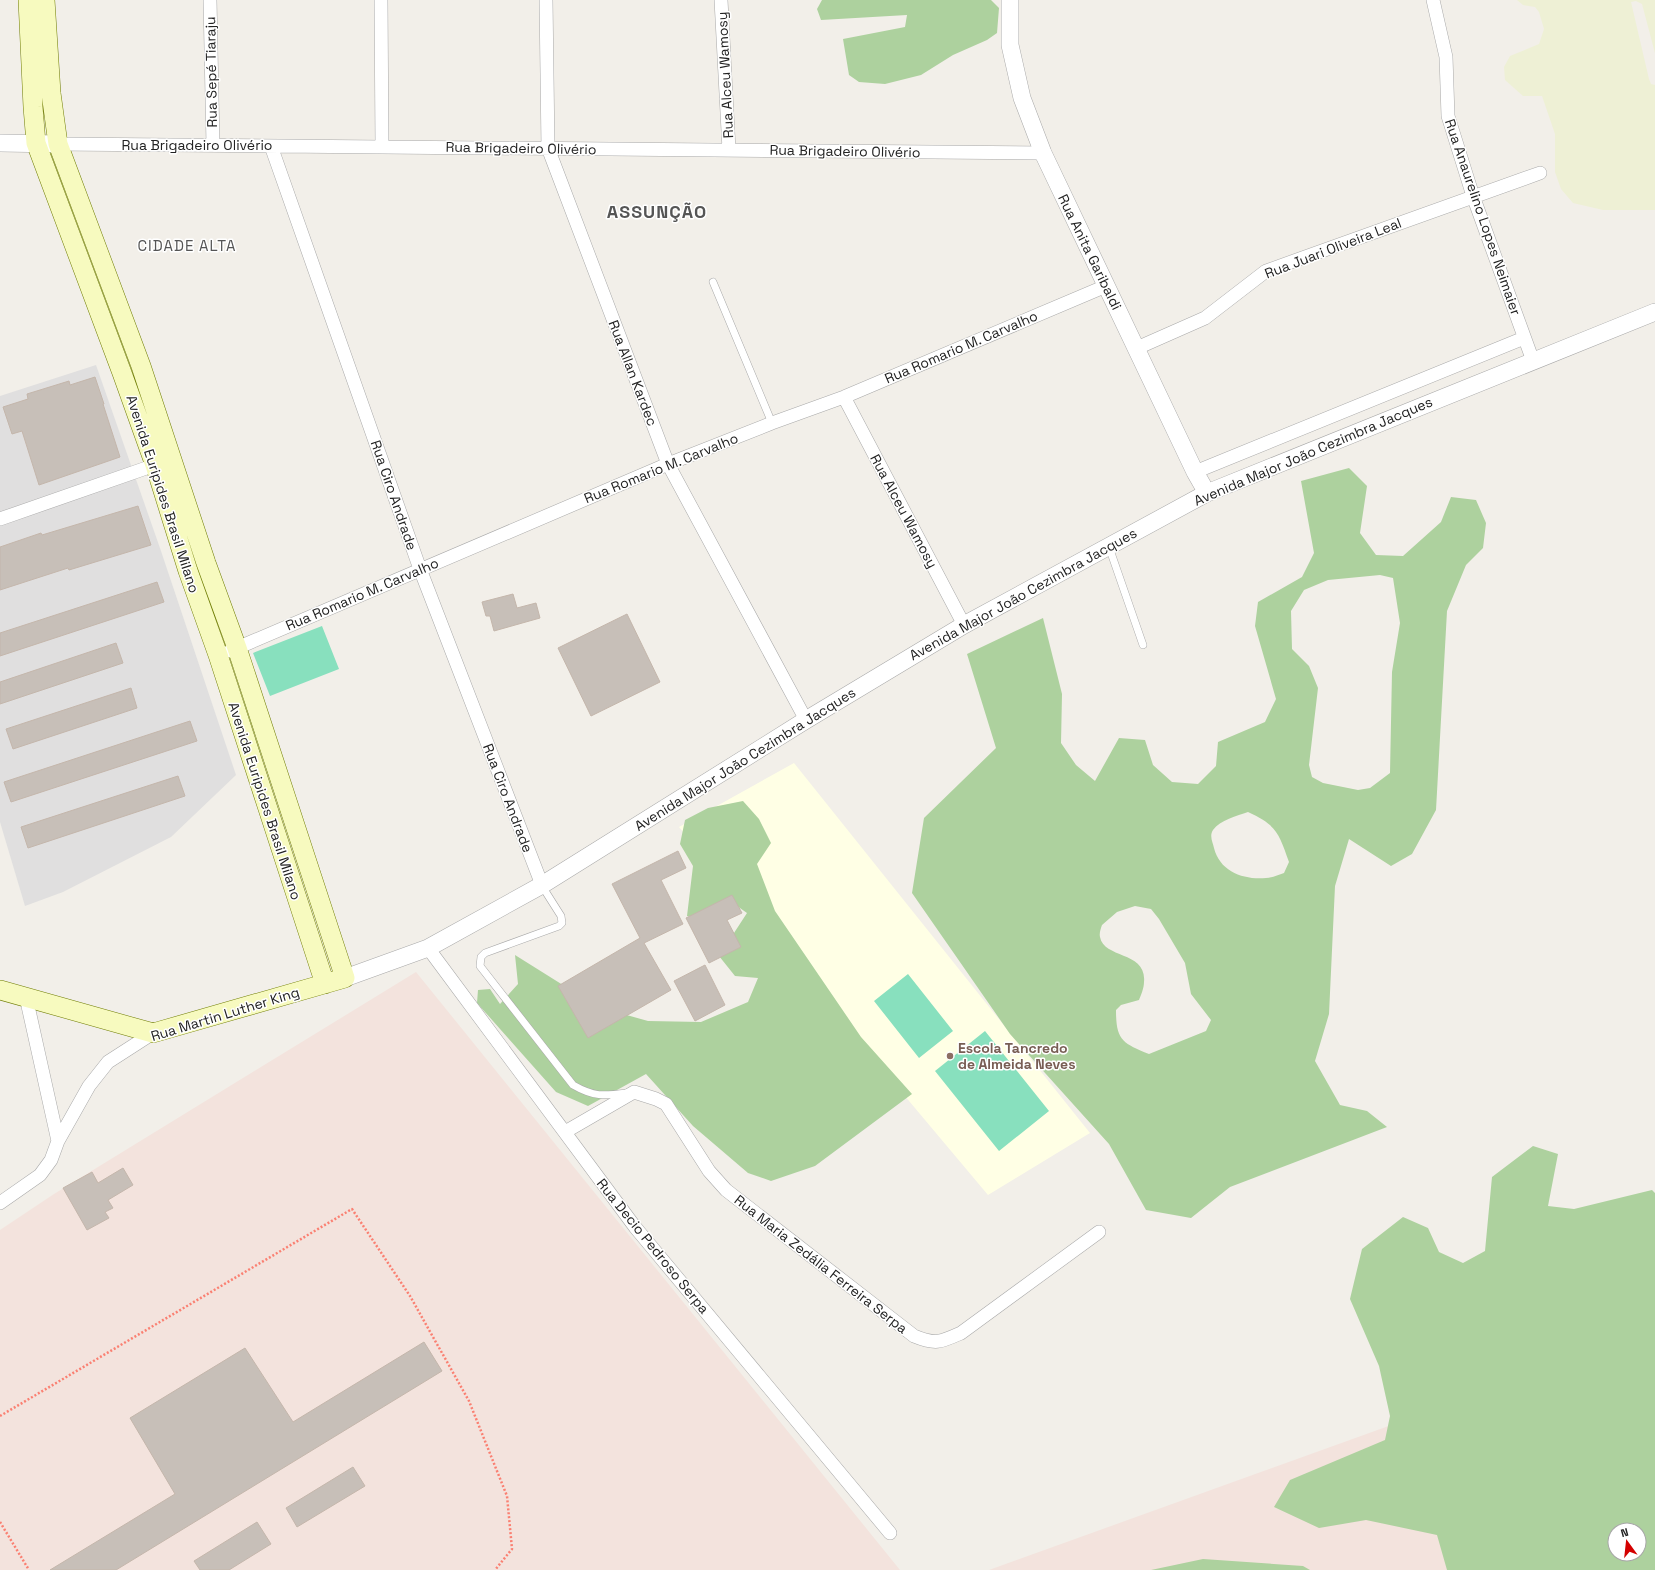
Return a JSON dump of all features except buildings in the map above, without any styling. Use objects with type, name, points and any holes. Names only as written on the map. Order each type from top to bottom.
[{"type":"main road","name":"Avenida Euripides Brasil Milano","points":[[28,0],[36,143],[155,465],[188,571],[218,655],[325,984]]},
{"type":"main road","name":"Avenida Euripides Brasil Milano","points":[[45,0],[51,93],[58,144],[141,366],[206,563],[237,648],[345,978]]},
{"type":"main road","points":[[122,373],[141,366]]},
{"type":"main road","points":[[188,571],[206,563]]},
{"type":"main road","points":[[238,717],[258,711]]},
{"type":"main road","points":[[283,856],[303,849]]},
{"type":"main road","name":"Rua Martin Luther King","points":[[153,1033],[345,978]]},
{"type":"main road","points":[[0,990],[153,1033]]},
{"type":"street","name":"Rua Sepé Tiaraju","points":[[210,0],[213,145]]},
{"type":"street","points":[[381,0],[382,147]]},
{"type":"street","name":"Rua Allan Kardec","points":[[546,0],[548,148],[668,464],[806,720]]},
{"type":"street","name":"Rua Alceu Wamosy","points":[[721,0],[728,150]]},
{"type":"street","name":"Rua Anita Garibaldi","points":[[1010,0],[1010,45],[1022,98],[1043,153],[1195,472],[1207,492]]},
{"type":"street","name":"Rua Anaurelino Lopes Neimaier","points":[[1433,0],[1446,57],[1448,116],[1473,196],[1533,361]]},
{"type":"street","name":"Rua Brigadeiro Olivério","points":[[0,143],[1043,153]]},
{"type":"street","name":"Rua Ciro Andrade","points":[[271,146],[420,569],[542,885]]},
{"type":"street","name":"Rua Juari Oliveira Leal","points":[[1137,348],[1205,318],[1266,271],[1540,173]]},
{"type":"street","name":"Rua Romario M. Carvalho","points":[[218,655],[668,464],[772,423],[844,397],[1106,286]]},
{"type":"street","name":"Avenida Major João Cezimbra Jacques","points":[[428,948],[542,885],[806,720],[964,625],[1207,492],[1655,312]]},
{"type":"street","points":[[1195,472],[1524,338]]},
{"type":"street","name":"Rua Alceu Wamosy","points":[[844,397],[964,625]]},
{"type":"street","points":[[0,519],[155,465]]},
{"type":"street","name":"Rua Martin Luther King","points":[[345,978],[428,948]]},
{"type":"street","name":"Rua Decio Pedroso Serpa","points":[[428,948],[635,1227],[890,1533]]},
{"type":"street","points":[[26,997],[58,1141]]},
{"type":"street","name":"Rua Martin Luther King","points":[[0,1203],[40,1175],[51,1160],[58,1141],[89,1086],[108,1062],[153,1033]]},
{"type":"street","points":[[565,1132],[634,1092]]},
{"type":"street","name":"Rua Maria Zedália Ferreira Serpa","points":[[634,1092],[666,1104],[709,1171],[726,1190],[914,1336],[929,1342],[943,1341],[961,1333],[1099,1232]]},
{"type":"lane","points":[[713,282],[772,423]]},
{"type":"lane","points":[[1108,545],[1142,646]]},
{"type":"lane","points":[[542,885],[561,916],[562,923],[559,926],[485,953],[481,957],[480,966],[573,1085],[586,1093],[602,1096],[634,1092]]},
{"type":"path","points":[[0,1416],[352,1209],[410,1296],[469,1401],[507,1496],[512,1550],[496,1570]]},
{"type":"path","points":[[0,1522],[29,1570]]},
{"type":"shaded area","points":[[1517,0],[1655,0],[1655,53],[1642,4],[1636,1],[1631,2],[1649,79],[1651,84],[1655,85],[1655,210],[1603,210],[1573,203],[1561,189],[1555,172],[1555,134],[1542,96],[1523,96],[1505,80],[1504,67],[1510,56],[1539,44],[1544,29],[1539,12],[1535,7],[1523,5]]},
{"type":"shaded area","points":[[96,365],[161,551],[236,775],[171,837],[63,892],[25,906],[0,822],[0,396]]},
{"type":"shaded area","name":"Escola Tancredo de Almeida Neves","points":[[794,763],[1090,1133],[988,1195],[679,827]]},
{"type":"shaded area","points":[[416,972],[900,1570],[0,1570],[0,1230],[54,1194]]},
{"type":"shaded area","points":[[1655,1330],[1655,1570],[989,1570]]},
{"type":"green space","points":[[822,0],[991,0],[999,8],[997,33],[987,40],[953,55],[921,75],[885,84],[859,82],[849,75],[843,39],[905,27],[907,15],[821,20],[817,9]]},
{"type":"green space","points":[[1349,468],[1367,486],[1360,533],[1376,555],[1403,556],[1441,522],[1451,497],[1476,500],[1486,523],[1483,548],[1466,565],[1447,611],[1436,810],[1412,854],[1391,866],[1349,839],[1335,886],[1329,1014],[1315,1061],[1340,1105],[1367,1111],[1387,1127],[1230,1187],[1191,1218],[1146,1210],[1109,1144],[1010,1034],[912,893],[924,818],[996,748],[967,654],[1043,618],[1062,694],[1061,743],[1076,765],[1095,781],[1119,738],[1145,740],[1153,765],[1172,782],[1198,784],[1216,766],[1218,742],[1265,722],[1276,699],[1255,626],[1258,602],[1302,577],[1314,553],[1301,481]],"holes":[[[1380,575],[1393,578],[1400,623],[1392,672],[1390,773],[1370,788],[1358,790],[1323,783],[1312,777],[1309,765],[1318,688],[1309,666],[1292,649],[1291,611],[1304,590],[1328,580]],[[1248,812],[1271,826],[1276,831],[1289,862],[1284,873],[1268,878],[1249,878],[1227,869],[1217,856],[1211,837],[1213,830],[1229,819]],[[1135,906],[1151,909],[1159,919],[1185,963],[1191,994],[1211,1020],[1206,1031],[1149,1054],[1132,1047],[1122,1039],[1117,1028],[1116,1010],[1121,1005],[1139,1000],[1144,982],[1143,972],[1139,965],[1109,949],[1103,944],[1100,937],[1102,925],[1117,912]]]},
{"type":"green space","points":[[322,626],[339,669],[270,696],[253,653]]},
{"type":"green space","points":[[743,801],[759,819],[771,843],[757,864],[775,911],[861,1037],[912,1094],[815,1166],[771,1181],[748,1173],[693,1126],[646,1074],[588,1106],[556,1092],[477,1003],[478,990],[490,989],[500,1004],[518,984],[515,955],[598,1007],[648,1021],[701,1022],[748,1002],[758,978],[735,976],[719,956],[747,913],[727,899],[711,919],[687,916],[693,866],[680,844],[685,820],[708,808]]},
{"type":"green space","points":[[908,974],[953,1031],[919,1058],[874,1001]]},
{"type":"green space","points":[[985,1031],[1049,1111],[999,1151],[935,1071]]},
{"type":"green space","points":[[1533,1146],[1558,1154],[1548,1206],[1574,1209],[1652,1190],[1655,1193],[1655,1570],[1447,1570],[1437,1535],[1366,1520],[1319,1528],[1274,1507],[1290,1480],[1385,1440],[1390,1416],[1379,1366],[1350,1299],[1362,1249],[1403,1217],[1428,1228],[1439,1252],[1463,1263],[1485,1251],[1492,1177]]},
{"type":"green space","points":[[1203,1559],[1303,1566],[1310,1570],[1151,1570]]},
{"type":"place","name":"Escola Tancredo de Almeida Neves","points":[[950,1056]]},
{"type":"district","name":"ASSUNÇÃO","points":[[657,211]]},
{"type":"district","name":"CIDADE ALTA","points":[[187,245]]}]
